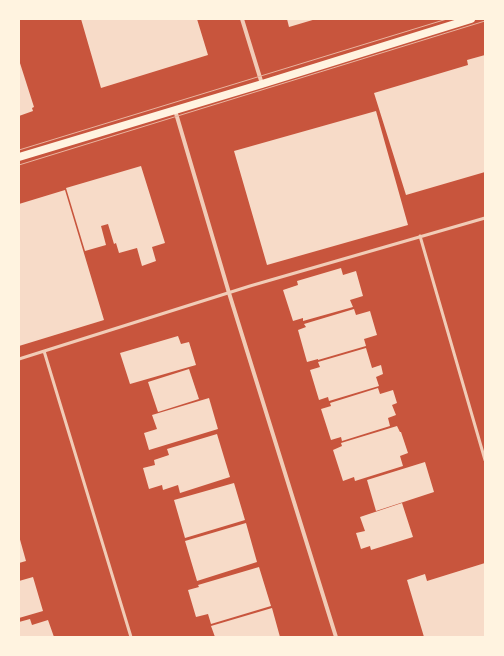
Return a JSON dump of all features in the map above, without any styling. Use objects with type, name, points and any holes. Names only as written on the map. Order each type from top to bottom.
[{"type":"main road","points":[[19,157],[471,19]]},
{"type":"street","points":[[242,19],[262,84]]},
{"type":"street","points":[[175,110],[229,293],[336,637]]},
{"type":"lane","points":[[19,358],[229,293],[485,218]]},
{"type":"lane","points":[[420,236],[485,460]]},
{"type":"lane","points":[[44,351],[131,637]]},
{"type":"building","points":[[81,19],[197,19],[208,55],[101,88]]},
{"type":"building","points":[[287,19],[316,19],[289,27]]},
{"type":"building","points":[[485,55],[485,172],[406,195],[374,93],[468,65],[467,60]]},
{"type":"building","points":[[19,60],[34,107],[32,108],[33,111],[19,116]]},
{"type":"building","points":[[376,111],[408,225],[267,265],[234,151]]},
{"type":"building","points":[[141,166],[165,243],[152,247],[156,261],[142,266],[137,248],[119,253],[116,243],[114,244],[108,224],[101,226],[106,245],[85,251],[66,188]]},
{"type":"building","points":[[65,190],[104,320],[19,346],[19,204]]},
{"type":"building","points":[[341,268],[343,275],[356,271],[363,296],[350,300],[353,307],[303,321],[303,318],[293,321],[283,290],[298,285],[297,281]]},
{"type":"building","points":[[354,309],[356,315],[370,311],[377,335],[364,339],[366,346],[307,362],[298,330],[306,327],[304,324]]},
{"type":"building","points":[[178,336],[181,344],[189,342],[196,365],[130,384],[120,353]]},
{"type":"building","points":[[366,348],[372,368],[381,365],[383,374],[376,377],[379,386],[329,401],[328,397],[319,400],[310,370],[320,367],[318,362]]},
{"type":"building","points":[[189,369],[199,399],[158,412],[148,382]]},
{"type":"building","points":[[378,388],[380,394],[393,390],[397,403],[392,405],[396,415],[388,418],[390,426],[342,441],[341,437],[331,440],[321,409],[331,406],[330,403]]},
{"type":"building","points":[[209,398],[218,429],[149,450],[144,433],[157,429],[152,415]]},
{"type":"building","points":[[397,426],[401,432],[408,453],[400,456],[403,466],[355,481],[354,477],[343,481],[333,450],[342,446],[341,443]]},
{"type":"building","points":[[217,434],[230,477],[180,493],[178,485],[163,490],[162,485],[149,489],[143,468],[155,465],[154,460],[169,455],[167,449]]},
{"type":"building","points":[[425,462],[434,492],[376,511],[367,480]]},
{"type":"building","points":[[234,483],[245,520],[185,538],[174,500]]},
{"type":"building","points":[[402,503],[413,537],[371,550],[370,546],[361,549],[356,533],[365,531],[360,517]]},
{"type":"building","points":[[246,523],[257,562],[197,581],[185,541]]},
{"type":"building","points":[[19,536],[26,561],[19,563]]},
{"type":"building","points":[[485,563],[485,637],[424,637],[407,580],[425,574],[427,581]]},
{"type":"building","points":[[259,567],[271,606],[211,624],[208,614],[196,617],[188,590],[199,587],[198,585]]},
{"type":"building","points":[[33,577],[43,611],[19,618],[19,581]]},
{"type":"building","points":[[272,608],[280,637],[215,637],[211,626]]},
{"type":"building","points":[[30,619],[32,625],[48,620],[54,637],[19,637],[19,622]]},
{"type":"tram line","points":[[19,150],[447,19]]},
{"type":"tram line","points":[[19,165],[485,21]]}]
